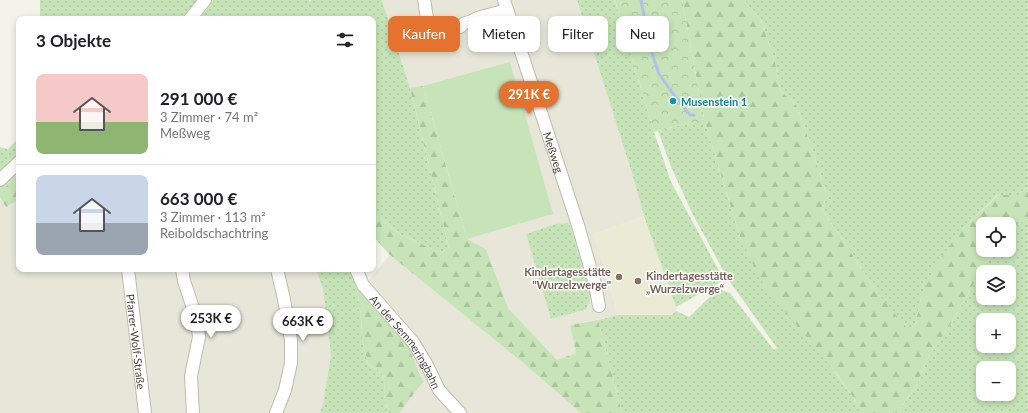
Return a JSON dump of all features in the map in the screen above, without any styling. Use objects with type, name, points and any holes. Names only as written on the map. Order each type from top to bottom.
[{"type":"street","points":[[192,16],[204,0]]},
{"type":"street","points":[[424,0],[429,22],[432,27],[438,30],[450,30],[506,5]]},
{"type":"street","name":"Meßweg","points":[[506,5],[577,222],[595,284],[599,306]]},
{"type":"street","points":[[0,180],[16,165]]},
{"type":"street","name":"Pfarrer-Wolf-Straße","points":[[128,272],[145,413]]},
{"type":"street","points":[[182,272],[197,320],[199,337],[191,376],[193,413]]},
{"type":"street","points":[[276,413],[285,390],[291,363],[291,340],[278,272]]},
{"type":"street","name":"An der Semmeringbahn","points":[[357,272],[363,285],[413,342],[439,390],[460,413]]},
{"type":"shaded area","points":[[382,0],[577,0],[582,16],[548,16],[548,52],[594,52],[644,216],[594,234],[618,315],[570,325],[576,353],[557,360],[508,308],[486,249],[467,239],[553,214],[423,86],[410,88],[399,52],[460,52],[460,16],[388,16],[388,19]]},
{"type":"shaded area","points":[[0,197],[6,207],[16,202],[16,272],[317,272],[323,290],[331,355],[320,413],[0,413]]},
{"type":"shaded area","name":"Kindertagesstätte „Wurzelzwerge“","points":[[644,216],[676,307],[676,311],[672,315],[618,315],[594,234]]},
{"type":"shaded area","points":[[390,255],[522,362],[581,413],[399,413],[423,382],[362,288]]},
{"type":"shaded area","points":[[184,300],[190,317],[184,320],[178,302]]},
{"type":"green space","points":[[40,0],[382,0],[388,19],[388,52],[399,52],[410,88],[449,248],[441,253],[400,234],[376,215],[376,16],[40,16]]},
{"type":"green space","points":[[577,0],[615,0],[620,16],[616,16],[616,52],[630,52],[654,132],[671,182],[724,280],[676,307],[644,216],[594,52],[608,52],[608,16],[582,16]]},
{"type":"green space","points":[[615,0],[682,0],[704,119],[654,132],[630,52],[669,52],[669,16],[620,16]]},
{"type":"green space","points":[[682,0],[746,0],[746,3],[761,20],[775,62],[780,90],[797,106],[827,196],[822,210],[874,289],[909,331],[915,325],[921,298],[929,277],[945,251],[965,227],[998,195],[1018,195],[1028,186],[1028,219],[1016,225],[1016,217],[976,217],[976,257],[990,257],[985,265],[976,265],[976,280],[950,325],[929,356],[918,382],[898,413],[864,413],[836,373],[764,286],[741,240],[704,119]]},
{"type":"green space","points":[[746,0],[1028,0],[1028,186],[1018,195],[997,195],[965,227],[921,298],[915,325],[909,332],[874,289],[822,210],[827,196],[797,106],[780,90],[775,62],[761,20],[746,3]]},
{"type":"green space","points":[[510,62],[553,214],[467,239],[423,86]]},
{"type":"green space","points":[[423,86],[467,239],[486,249],[508,308],[557,360],[576,353],[570,325],[598,320],[622,413],[581,413],[522,362],[390,255],[376,239],[376,215],[400,234],[441,253],[449,248],[410,88]]},
{"type":"green space","points":[[704,119],[741,240],[864,413],[622,413],[598,320],[618,315],[672,315],[676,311],[689,317],[718,289],[730,293],[774,350],[777,348],[728,279],[693,215],[672,169],[658,131]]},
{"type":"green space","points":[[16,141],[16,177],[0,192],[0,147],[8,149]]},
{"type":"green space","points":[[16,177],[16,202],[6,207],[0,197],[0,192]]},
{"type":"green space","points":[[1028,219],[1028,413],[898,413],[918,382],[929,356],[950,325],[976,280],[976,305],[1016,305],[1016,265],[985,265],[990,257],[1016,257],[1016,225]]},
{"type":"green space","points":[[569,223],[588,284],[592,283],[589,303],[587,309],[551,319],[526,234],[555,224]]},
{"type":"green space","points":[[317,272],[353,272],[361,317],[362,338],[368,364],[381,372],[385,381],[384,394],[388,413],[320,413],[331,355],[323,290]]},
{"type":"green space","points":[[362,288],[407,344],[423,382],[399,413],[388,413],[384,394],[385,381],[381,372],[368,364],[362,338],[357,289]]},
{"type":"waterway","points":[[641,0],[649,44],[659,74],[690,115],[694,115]]},
{"type":"place","name":"Musenstein 1","points":[[673,101]]},
{"type":"place","name":"Kindertagesstätte \"Wurzelzwerge\"","points":[[619,277]]},
{"type":"place","name":"Kindertagesstätte „Wurzelzwerge“","points":[[638,281]]}]
